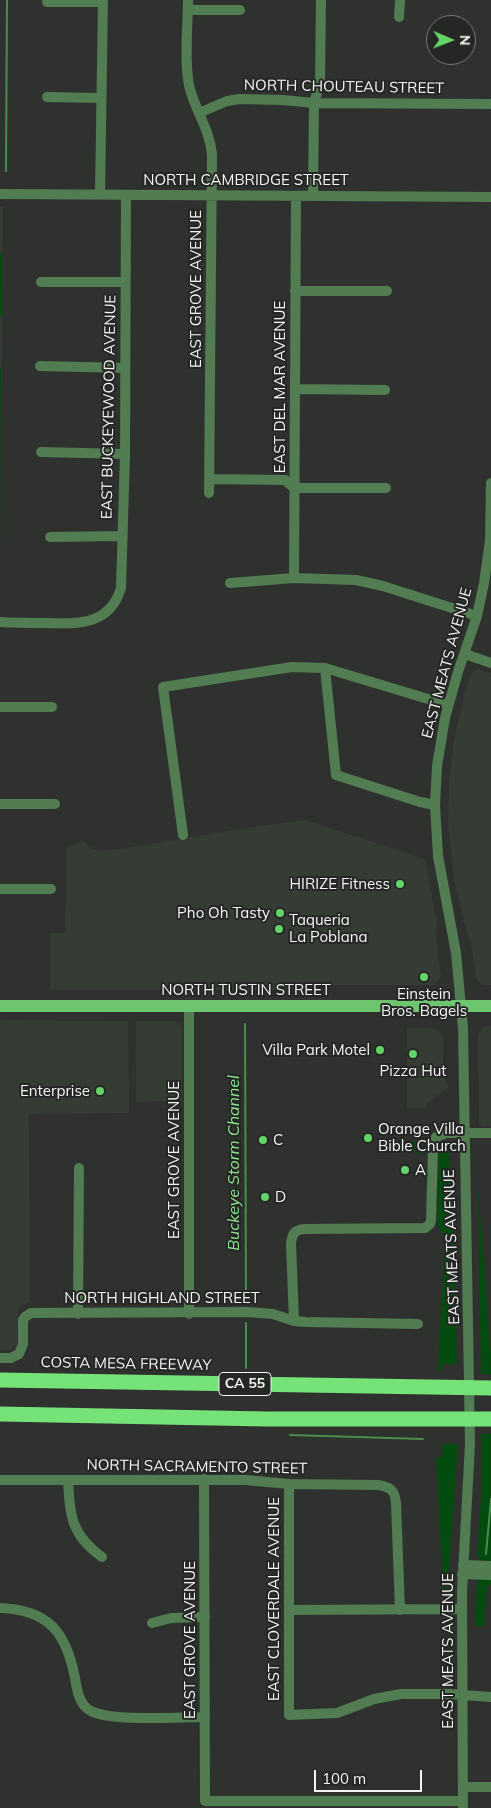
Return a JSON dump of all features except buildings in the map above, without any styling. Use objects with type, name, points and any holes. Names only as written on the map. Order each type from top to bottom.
[{"type":"highway","name":"COSTA MESA FREEWAY","points":[[0,1380],[491,1388]]},
{"type":"highway","points":[[0,1414],[267,1419],[491,1419]]},
{"type":"main road","name":"NORTH TUSTIN STREET","points":[[0,1006],[491,1006]]},
{"type":"street","points":[[313,196],[314,103],[320,83],[321,0]]},
{"type":"street","points":[[399,17],[400,0]]},
{"type":"street","points":[[47,2],[102,1],[100,194]]},
{"type":"street","points":[[188,5],[240,10]]},
{"type":"street","name":"EAST GROVE AVENUE","points":[[188,5],[189,84],[210,142],[212,195],[209,493]]},
{"type":"street","points":[[47,97],[101,98]]},
{"type":"street","name":"NORTH CHOUTEAU STREET","points":[[199,113],[239,99],[314,103],[491,104]]},
{"type":"street","name":"NORTH CAMBRIDGE STREET","points":[[0,194],[491,197]]},
{"type":"street","name":"EAST BUCKEYEWOOD AVENUE","points":[[0,622],[87,622],[103,614],[114,604],[121,588],[125,454],[126,195]]},
{"type":"street","name":"EAST DEL MAR AVENUE","points":[[294,578],[296,196]]},
{"type":"street","points":[[41,282],[125,282]]},
{"type":"street","points":[[295,291],[387,291]]},
{"type":"street","points":[[40,366],[125,368]]},
{"type":"street","points":[[295,389],[385,390]]},
{"type":"street","points":[[41,452],[125,454]]},
{"type":"street","points":[[210,479],[285,480],[294,488],[386,488]]},
{"type":"street","name":"EAST MEATS AVENUE","points":[[463,1805],[462,1609],[470,1444],[462,1006],[456,953],[438,856],[435,805],[439,754],[448,705],[477,616],[489,555],[491,483]]},
{"type":"street","points":[[50,536],[122,536]]},
{"type":"street","points":[[230,583],[294,578],[356,580],[370,582],[477,616]]},
{"type":"street","points":[[465,654],[491,663]]},
{"type":"street","points":[[183,835],[163,687],[292,668],[325,668],[448,705]]},
{"type":"street","points":[[325,668],[336,775],[435,805]]},
{"type":"street","points":[[0,707],[52,707]]},
{"type":"street","points":[[0,804],[55,804]]},
{"type":"street","points":[[0,889],[51,889]]},
{"type":"street","name":"EAST GROVE AVENUE","points":[[189,1006],[189,1314]]},
{"type":"street","points":[[294,1321],[291,1244],[293,1233],[296,1230],[420,1229],[428,1227],[431,1220],[433,1148],[435,1139],[441,1133],[491,1133]]},
{"type":"street","points":[[78,1314],[79,1168]]},
{"type":"street","name":"NORTH HIGHLAND STREET","points":[[0,1358],[14,1357],[21,1352],[23,1344],[22,1324],[27,1314],[263,1313],[274,1314],[294,1321],[418,1324]]},
{"type":"street","name":"NORTH SACRAMENTO STREET","points":[[0,1480],[245,1480],[289,1484],[378,1485],[392,1489],[396,1503],[400,1610]]},
{"type":"street","points":[[68,1480],[69,1509],[72,1523],[81,1540],[102,1557]]},
{"type":"street","name":"EAST GROVE AVENUE","points":[[204,1480],[205,1801],[355,1805]]},
{"type":"street","name":"EAST CLOVERDALE AVENUE","points":[[289,1484],[289,1714],[337,1713],[374,1699],[401,1694],[462,1694]]},
{"type":"street","points":[[463,1570],[491,1566]]},
{"type":"street","points":[[463,1570],[491,1575]]},
{"type":"street","points":[[0,1608],[31,1612],[50,1622],[62,1638],[71,1659],[78,1696],[90,1711],[112,1717],[205,1717]]},
{"type":"street","points":[[289,1610],[462,1609]]},
{"type":"street","points":[[152,1623],[171,1618],[204,1618]]},
{"type":"street","points":[[462,1694],[476,1697],[491,1697]]},
{"type":"street","points":[[463,1786],[491,1787]]},
{"type":"street","points":[[355,1805],[463,1805]]},
{"type":"shaded area","points":[[0,207],[3,207],[0,567]]},
{"type":"shaded area","points":[[478,669],[491,673],[491,985],[483,985],[476,979],[471,943],[454,879],[448,824],[449,780],[454,740],[466,688],[472,672]]},
{"type":"shaded area","points":[[305,820],[425,859],[437,923],[436,934],[441,977],[434,985],[337,985],[311,990],[50,990],[50,933],[65,933],[66,849],[82,841],[99,851],[120,849]]},
{"type":"shaded area","points":[[0,1020],[128,1021],[129,1113],[29,1114],[30,1302],[21,1306],[18,1311],[17,1344],[10,1350],[0,1350]]},
{"type":"shaded area","points":[[136,1021],[175,1021],[180,1024],[182,1029],[182,1101],[136,1102]]},
{"type":"shaded area","points":[[485,1026],[491,1026],[491,1126],[482,1126],[479,1123],[478,1034]]},
{"type":"shaded area","points":[[407,1028],[435,1028],[443,1037],[443,1066],[448,1088],[426,1104],[426,1108],[407,1108]]},
{"type":"green space","points":[[0,253],[2,253],[2,316],[0,316]]},
{"type":"green space","points":[[0,367],[1,367],[0,567]]},
{"type":"green space","points":[[406,1142],[421,1142],[421,1154],[417,1154],[417,1150],[410,1150],[406,1147]]},
{"type":"green space","points":[[443,1142],[448,1145],[453,1200],[457,1364],[443,1364],[442,1371],[438,1371],[445,1236],[437,1225],[439,1146]]},
{"type":"green space","points":[[478,1185],[491,1357],[491,1374],[481,1374]]},
{"type":"green space","points":[[481,1434],[491,1434],[491,1562],[484,1561],[477,1556],[481,1499]]},
{"type":"green space","points":[[442,1444],[458,1444],[447,1595],[444,1600],[436,1457],[442,1457]]},
{"type":"green space","points":[[491,1578],[491,1585],[487,1586],[484,1626],[475,1626],[477,1584],[479,1579]]},
{"type":"waterway","name":"Buckeye Storm Channel","points":[[6,171],[7,0]]},
{"type":"waterway","name":"Buckeye Storm Channel","points":[[245,1024],[246,1303]]},
{"type":"waterway","name":"Buckeye Storm Channel","points":[[246,1323],[246,1368]]},
{"type":"waterway","name":"Buckeye Storm Channel","points":[[290,1435],[423,1439]]},
{"type":"waterway","name":"Buckeye Storm Channel","points":[[486,1554],[491,1499]]},
{"type":"place","name":"HIRIZE Fitness","points":[[400,884]]},
{"type":"place","name":"Pho Oh Tasty","points":[[280,913]]},
{"type":"place","name":"Taqueria La Poblana","points":[[279,929]]},
{"type":"place","name":"Einstein Bros. Bagels","points":[[424,977]]},
{"type":"place","name":"Villa Park Motel","points":[[380,1050]]},
{"type":"place","name":"Pizza Hut","points":[[413,1054]]},
{"type":"place","name":"Enterprise","points":[[100,1091]]},
{"type":"place","name":"Orange Villa Bible Church","points":[[368,1138]]},
{"type":"place","name":"C","points":[[263,1140]]},
{"type":"place","name":"A","points":[[405,1170]]},
{"type":"place","name":"D","points":[[265,1197]]}]
